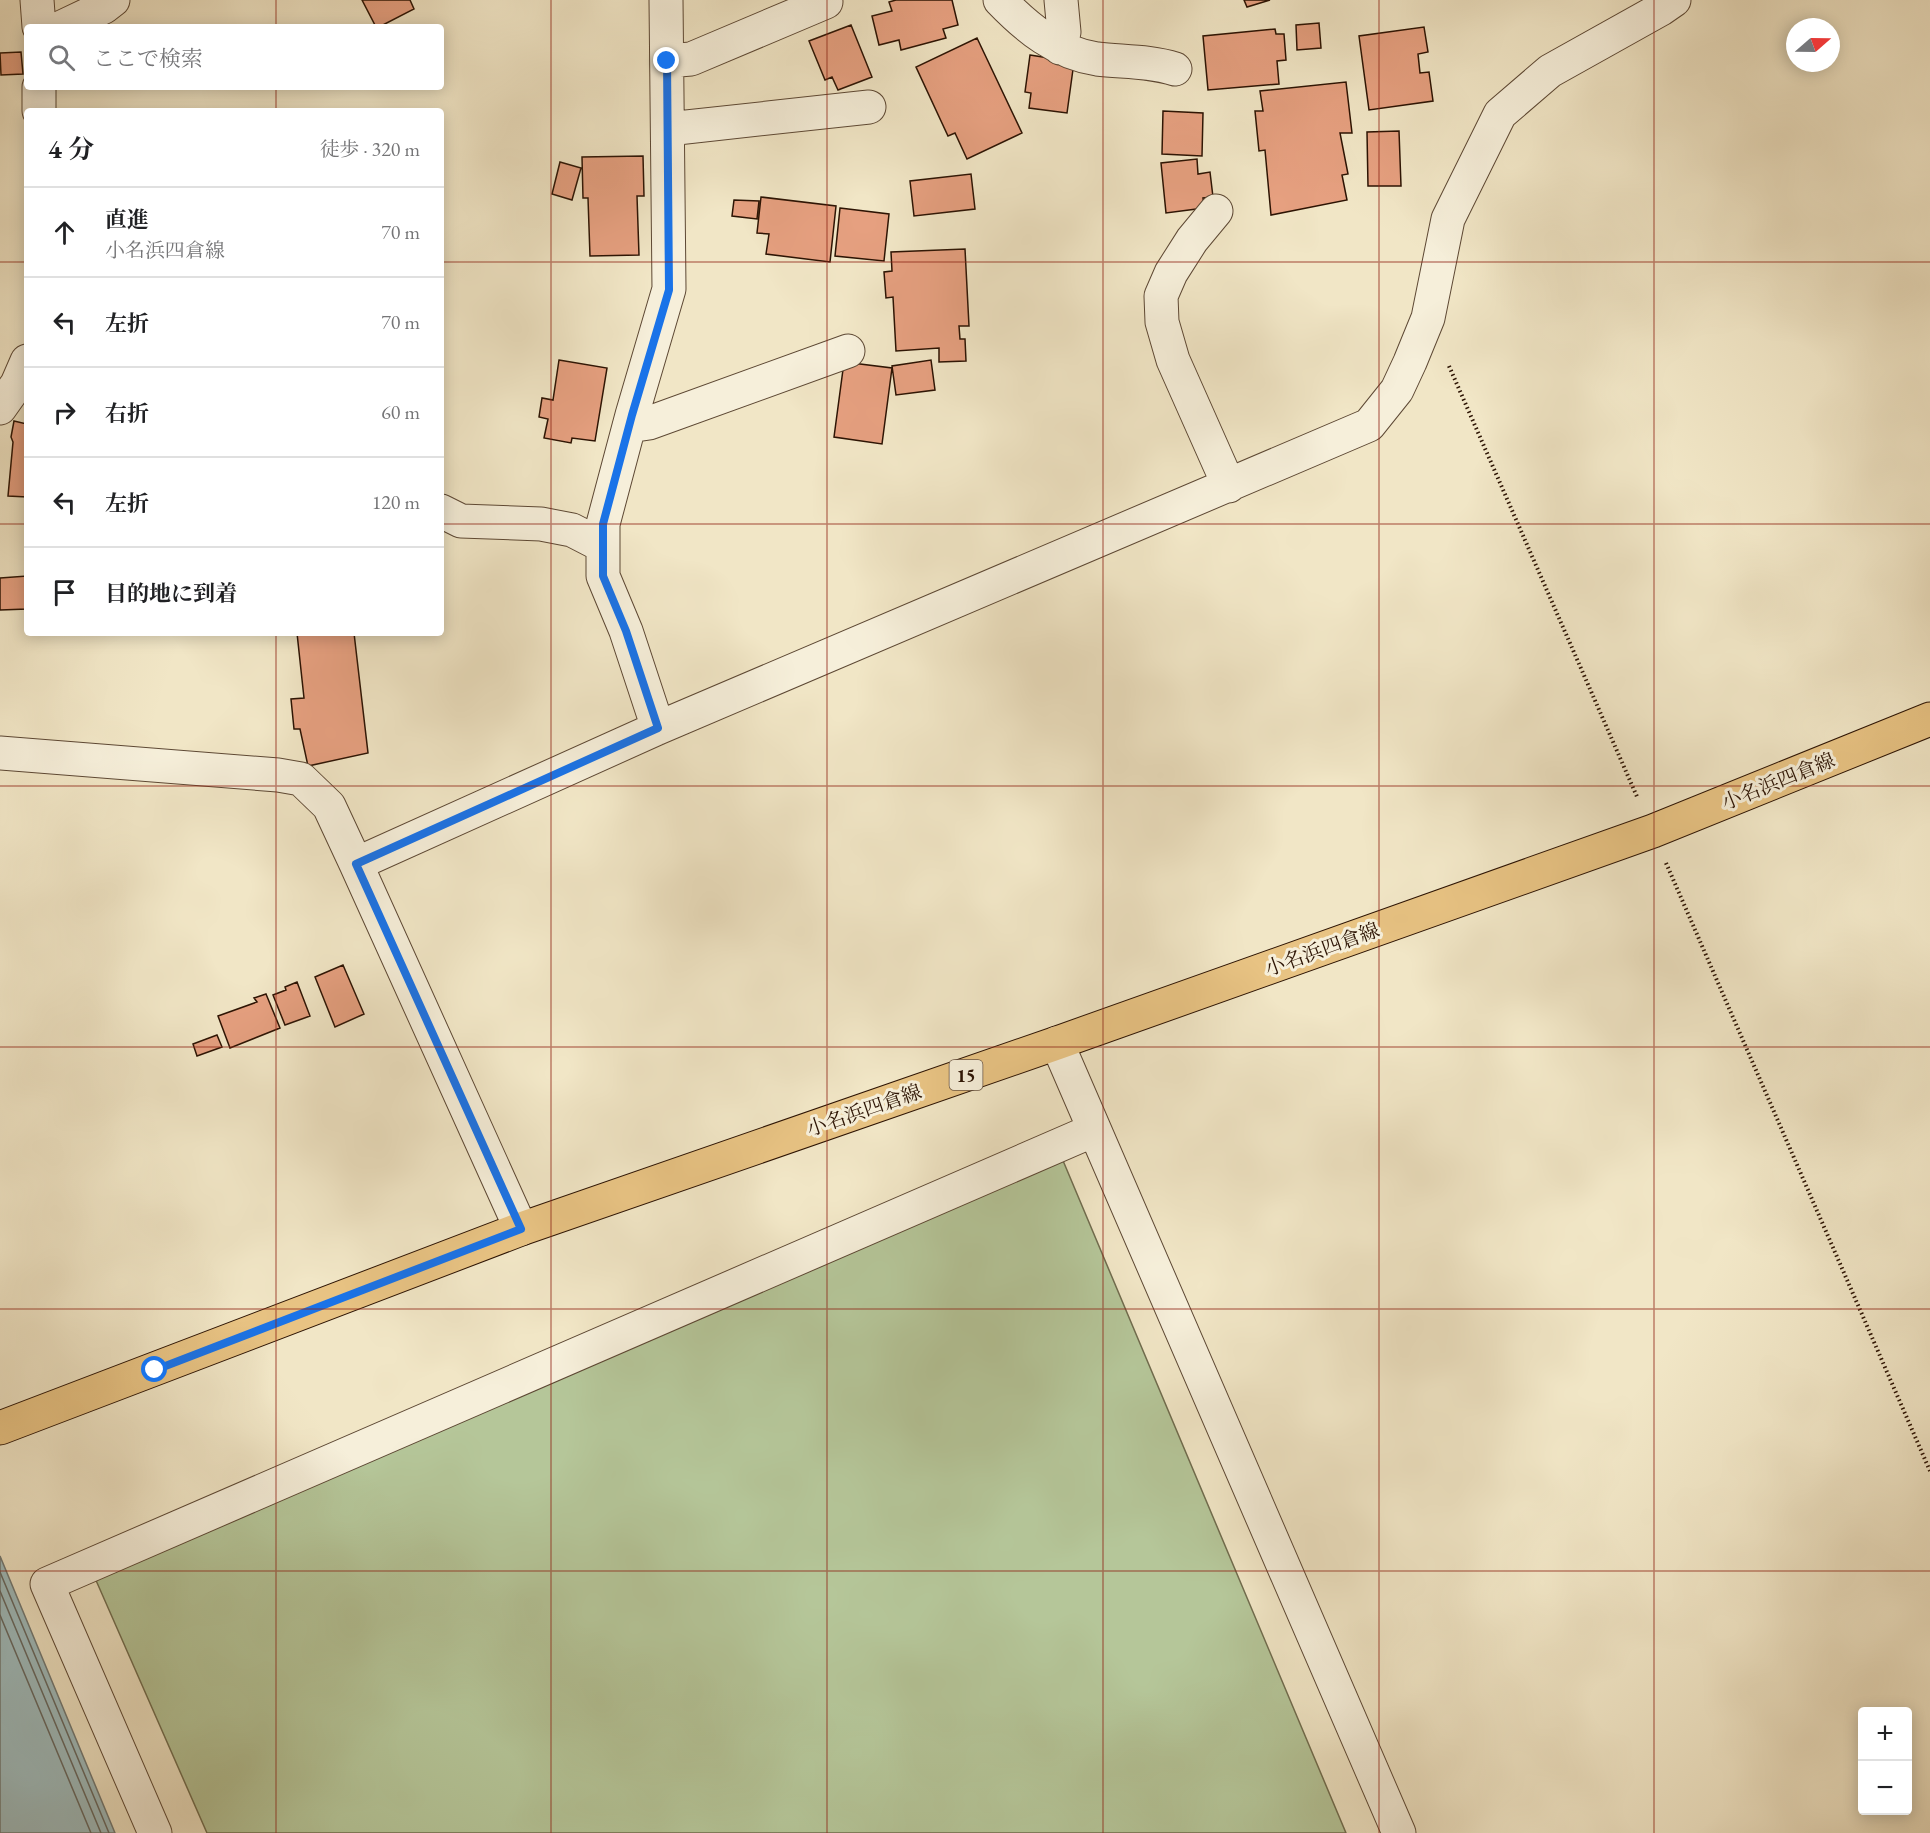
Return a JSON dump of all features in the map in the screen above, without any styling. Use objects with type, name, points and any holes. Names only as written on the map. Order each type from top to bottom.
[{"type":"main road","name":"小名浜四倉線","points":[[0,1428],[521,1229],[1057,1043],[1653,831],[1930,719]]},
{"type":"street","points":[[37,0],[39,24]]},
{"type":"street","points":[[68,24],[104,7],[113,0]]},
{"type":"street","points":[[658,728],[626,631],[603,576],[603,524],[669,290],[666,0]]},
{"type":"street","points":[[1000,0],[1020,22],[1060,48],[1095,58],[1157,63],[1175,69]]},
{"type":"street","points":[[1060,48],[1064,32],[1061,0]]},
{"type":"street","points":[[356,864],[658,728],[1369,425],[1397,390],[1428,318],[1448,219],[1500,114],[1550,71],[1674,0]]},
{"type":"street","points":[[667,61],[691,59],[826,2]]},
{"type":"street","points":[[39,90],[39,108]]},
{"type":"street","points":[[668,129],[869,107]]},
{"type":"street","points":[[1216,211],[1192,240],[1172,273],[1161,296],[1161,305],[1162,322],[1173,360],[1228,486]]},
{"type":"street","points":[[629,426],[649,423],[848,351]]},
{"type":"street","points":[[444,513],[460,521],[541,524],[572,530],[603,546]]},
{"type":"street","points":[[0,753],[278,775],[301,779],[329,806],[521,1229]]},
{"type":"street","points":[[1057,1043],[1399,1833]]},
{"type":"street","points":[[155,1833],[46,1584],[1094,1130]]},
{"type":"path","points":[[1428,318],[1930,1471]]},
{"type":"green space","points":[[1056,1144],[1346,1833],[207,1833],[91,1569]]},
{"type":"water","points":[[0,1556],[115,1833],[0,1833]]},
{"type":"building","points":[[362,0],[410,0],[414,9],[385,24],[374,24]]},
{"type":"building","points":[[952,0],[958,25],[943,29],[946,38],[901,50],[899,40],[879,45],[872,16],[892,11],[889,2]]},
{"type":"building","points":[[1244,0],[1270,0],[1247,7]]},
{"type":"building","points":[[1319,23],[1321,48],[1297,50],[1296,25]]},
{"type":"building","points":[[851,25],[872,77],[838,90],[832,77],[825,80],[809,41]]},
{"type":"building","points":[[1424,27],[1428,52],[1418,54],[1420,73],[1429,72],[1433,101],[1369,110],[1359,36]]},
{"type":"building","points":[[1275,29],[1276,34],[1284,34],[1286,60],[1277,61],[1279,84],[1208,90],[1203,36]]},
{"type":"building","points":[[977,38],[1022,133],[967,159],[955,133],[948,136],[916,67]]},
{"type":"building","points":[[21,52],[23,74],[1,75],[0,53]]},
{"type":"building","points":[[1030,55],[1074,62],[1067,113],[1029,108],[1031,93],[1025,92]]},
{"type":"building","points":[[1346,82],[1352,133],[1340,133],[1348,174],[1342,175],[1347,200],[1271,215],[1265,150],[1259,151],[1255,111],[1263,111],[1260,91]]},
{"type":"building","points":[[1163,111],[1203,113],[1202,156],[1162,154]]},
{"type":"building","points":[[1399,131],[1401,186],[1368,186],[1367,132]]},
{"type":"building","points":[[643,156],[644,196],[637,196],[639,255],[590,256],[588,198],[583,198],[582,157]]},
{"type":"building","points":[[1197,159],[1198,174],[1210,172],[1213,197],[1203,198],[1204,208],[1166,213],[1161,163]]},
{"type":"building","points":[[560,162],[581,168],[572,200],[552,194]]},
{"type":"building","points":[[971,174],[975,209],[914,216],[910,181]]},
{"type":"building","points":[[761,197],[836,206],[830,262],[766,254],[769,234],[757,233]]},
{"type":"building","points":[[734,200],[759,201],[757,219],[732,216]]},
{"type":"building","points":[[840,208],[889,214],[884,261],[835,256]]},
{"type":"building","points":[[965,249],[969,326],[959,326],[960,339],[965,339],[966,361],[939,362],[939,348],[896,351],[893,297],[886,298],[884,272],[892,271],[891,252]]},
{"type":"building","points":[[559,360],[607,368],[595,441],[572,438],[571,443],[544,438],[548,419],[539,417],[542,398],[553,400]]},
{"type":"building","points":[[931,360],[935,390],[896,395],[892,366]]},
{"type":"building","points":[[844,362],[892,368],[882,444],[834,437]]},
{"type":"building","points":[[14,421],[24,423],[24,497],[8,496],[13,442],[11,437]]},
{"type":"building","points":[[24,576],[24,609],[0,610],[0,578]]},
{"type":"building","points":[[297,636],[354,636],[368,753],[308,766],[300,729],[294,729],[291,699],[304,698]]},
{"type":"building","points":[[343,965],[364,1014],[335,1027],[315,977]]},
{"type":"building","points":[[297,982],[310,1016],[285,1025],[273,995]]},
{"type":"building","points":[[266,994],[280,1028],[230,1048],[218,1016],[257,1002],[254,998]]},
{"type":"building","points":[[217,1035],[222,1047],[197,1056],[193,1044]]},
{"type":"route","points":[[155,1370],[521,1229],[356,864],[658,728],[626,631],[603,576],[603,524],[669,290],[667,61]]}]
